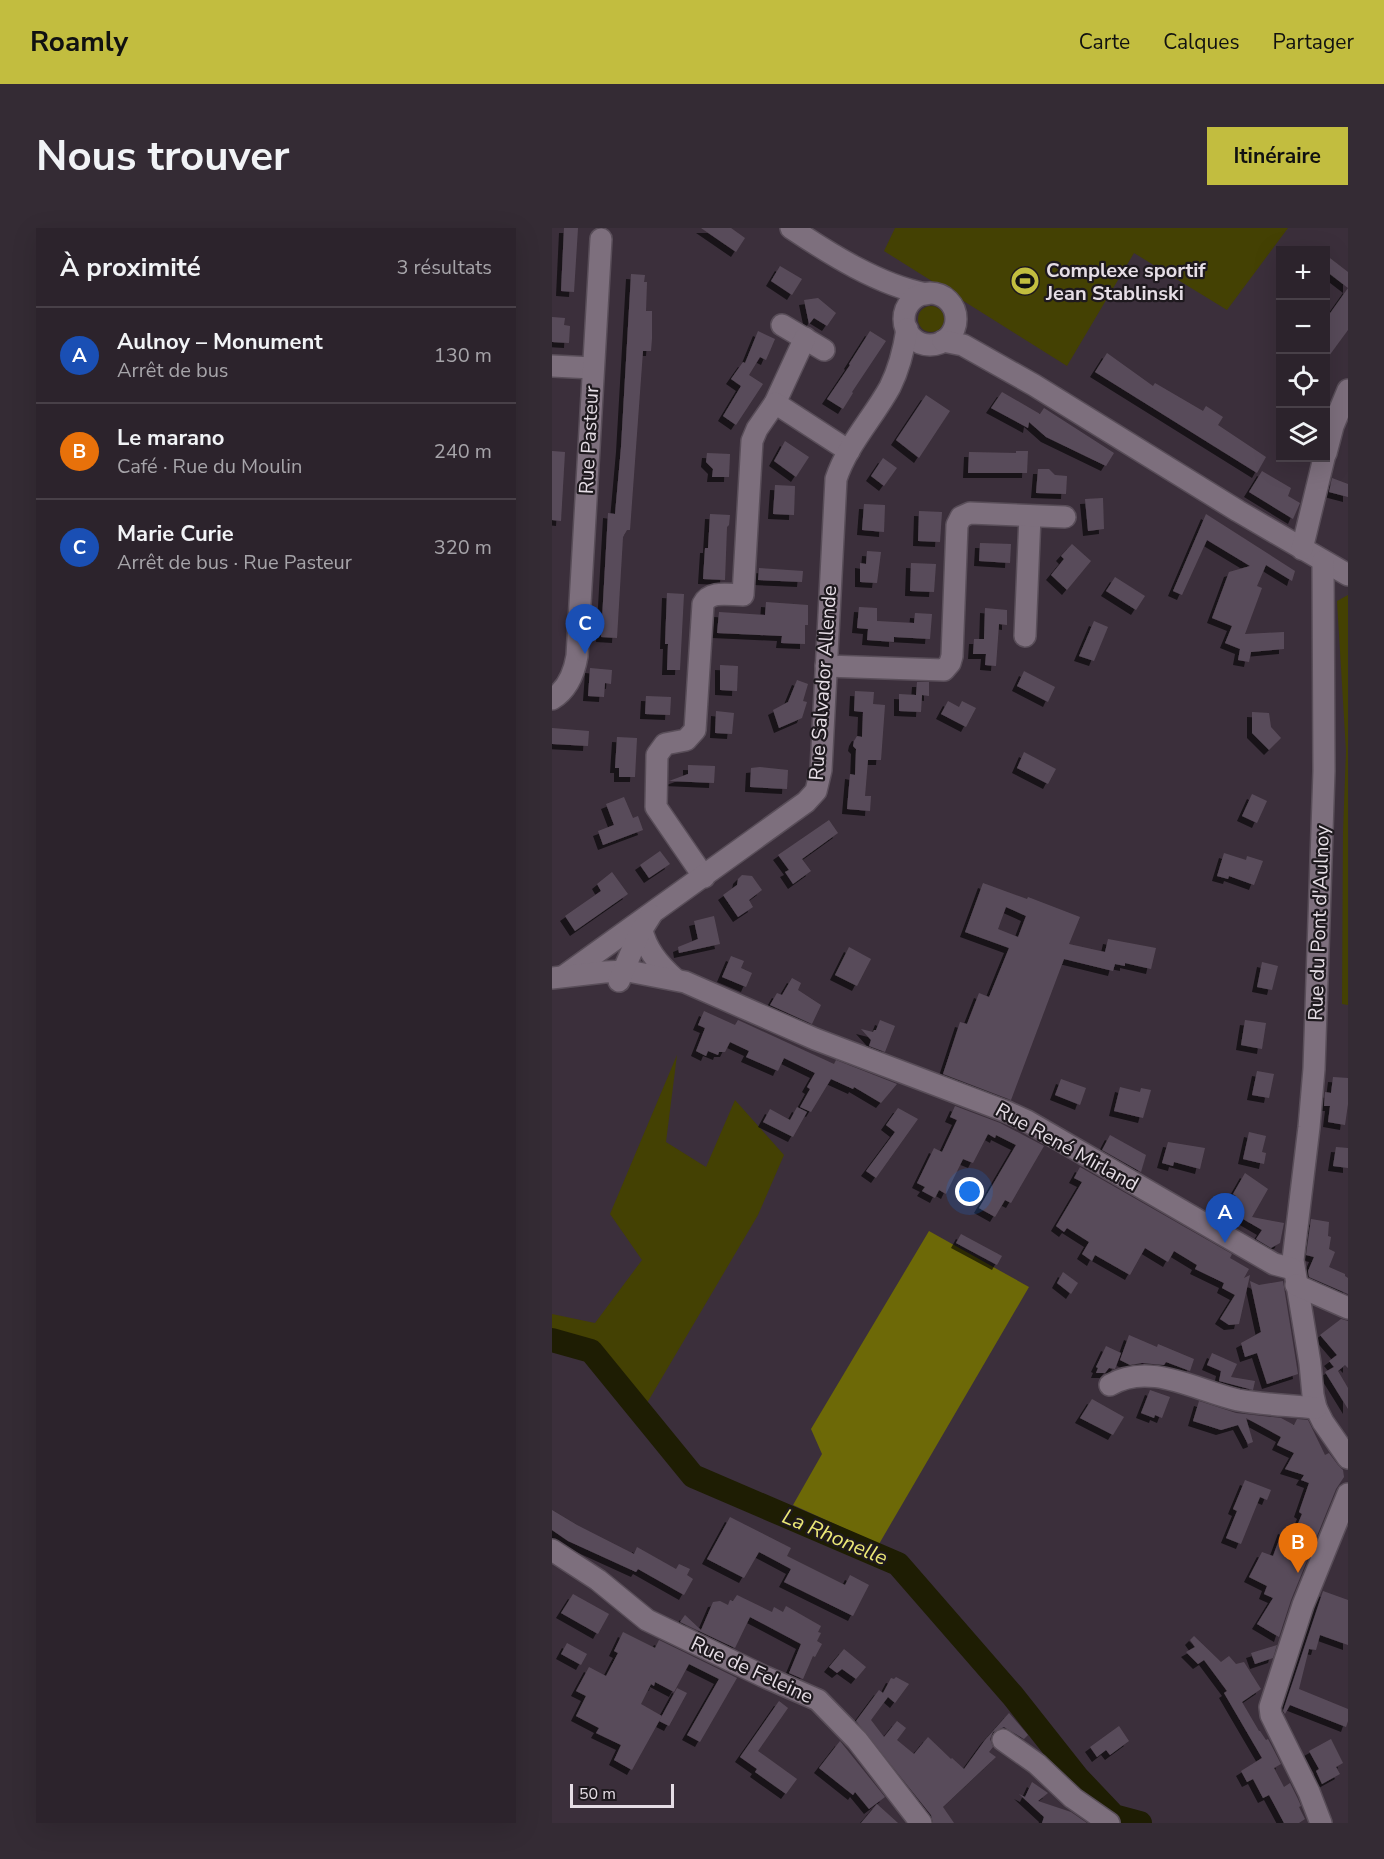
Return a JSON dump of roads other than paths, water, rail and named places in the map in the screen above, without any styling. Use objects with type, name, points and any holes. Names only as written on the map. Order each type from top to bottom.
[{"type":"street","points":[[791,228],[843,261],[892,299],[918,342],[963,345],[1034,385],[1348,575]]},
{"type":"street","name":"Rue Pasteur","points":[[552,699],[569,681],[576,662],[601,238]]},
{"type":"street","points":[[843,261],[910,290],[943,296],[971,331],[1034,385]]},
{"type":"street","points":[[891,384],[902,353],[912,301],[926,294]]},
{"type":"street","points":[[891,384],[911,361],[951,335],[955,326],[954,309]]},
{"type":"street","points":[[782,324],[824,350]]},
{"type":"street","points":[[704,877],[656,807],[657,755],[665,744],[686,740],[695,730],[705,600],[712,595],[750,596],[751,449],[757,429],[775,404],[805,338]]},
{"type":"street","points":[[552,366],[593,368]]},
{"type":"street","name":"Rue Salvador Allende","points":[[556,979],[615,938],[647,922],[806,802],[816,790],[820,775],[835,486],[842,463],[891,384]]},
{"type":"street","points":[[1330,438],[1348,390]]},
{"type":"street","points":[[775,404],[849,451]]},
{"type":"street","points":[[1302,549],[1323,462]]},
{"type":"street","points":[[826,666],[938,671],[946,669],[952,656],[959,519],[970,513],[1065,517]]},
{"type":"street","points":[[1025,636],[1030,516]]},
{"type":"street","name":"Rue du Pont d'Aulnoy","points":[[1316,1408],[1295,1277],[1294,1241],[1311,1114],[1318,986],[1324,771],[1323,561]]},
{"type":"street","name":"Rue Pasteur","points":[[552,679],[568,662],[578,641]]},
{"type":"street","points":[[619,975],[647,922]]},
{"type":"street","name":"Rue René Mirland","points":[[647,922],[647,947],[662,967],[675,979]]},
{"type":"street","points":[[615,938],[612,954],[619,975]]},
{"type":"street","name":"Rue René Mirland","points":[[619,975],[666,989],[731,1003]]},
{"type":"street","name":"Rue René Mirland","points":[[556,979],[619,975],[675,979],[702,988],[731,1003],[816,1039],[1005,1111],[1044,1131],[1348,1308]]},
{"type":"street","points":[[1110,1384],[1126,1378],[1156,1376],[1237,1399],[1316,1408],[1348,1458]]},
{"type":"street","points":[[1321,1823],[1309,1792],[1270,1711],[1300,1614],[1348,1494]]},
{"type":"street","name":"Rue de Feleine","points":[[552,1550],[598,1580],[641,1616],[653,1623],[818,1700],[857,1740],[921,1823]]},
{"type":"street","points":[[1003,1740],[1037,1764],[1073,1798],[1109,1823]]},
{"type":"waterway","name":"La Rhonelle","points":[[552,1340],[591,1351],[693,1476],[898,1564],[1013,1696],[1077,1777],[1114,1816],[1140,1823]]},
{"type":"place","name":"Complexe sportif Jean Stablinski","points":[[1025,281]]},
{"type":"place","name":"Marie Curie","points":[[585,654]]},
{"type":"place","name":"Aulnoy – Monument","points":[[1225,1243]]},
{"type":"place","name":"Le marano","points":[[1298,1573]]}]
